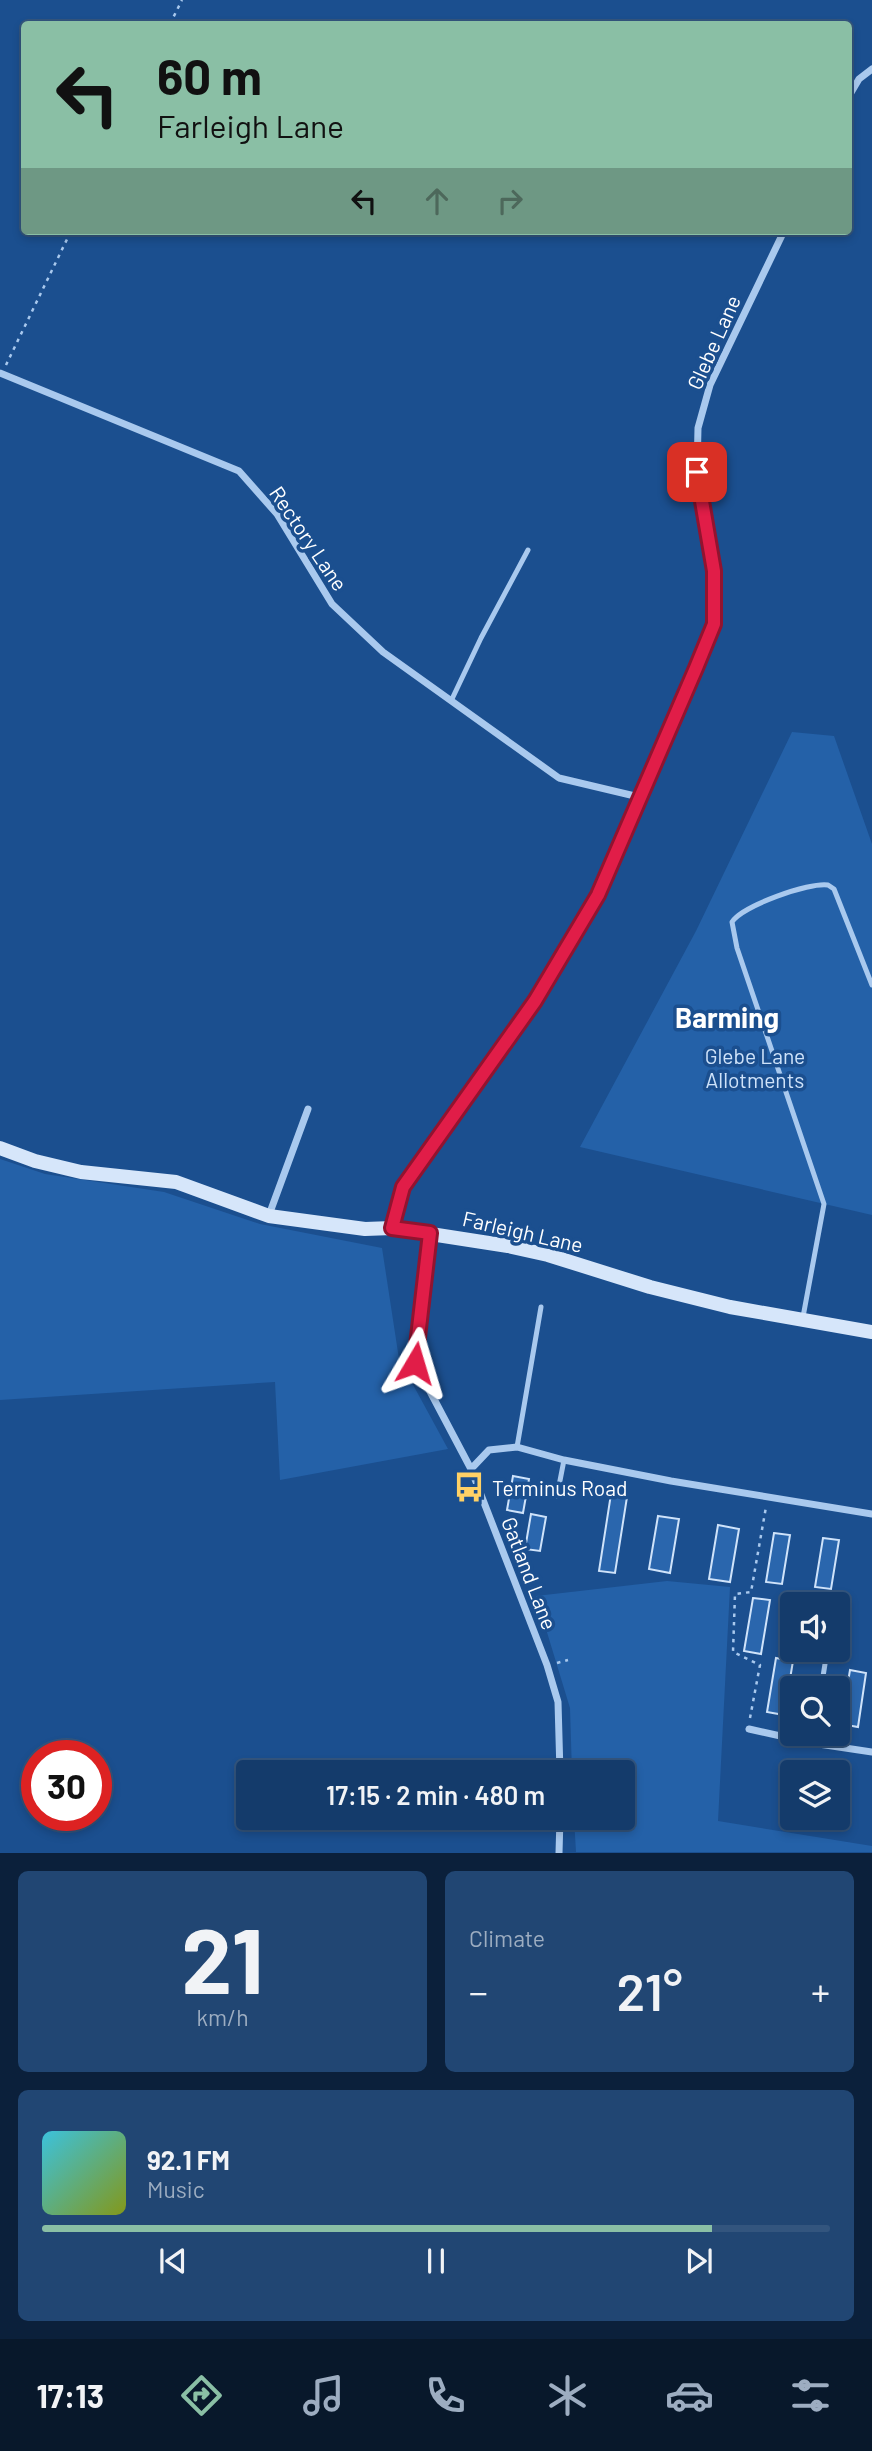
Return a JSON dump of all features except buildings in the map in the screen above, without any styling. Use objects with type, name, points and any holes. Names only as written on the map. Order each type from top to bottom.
[{"type":"street","points":[[852,91],[859,79],[872,69]]},
{"type":"street","name":"Glebe Lane","points":[[392,1228],[403,1187],[535,1001],[598,895],[714,624],[714,571],[697,472],[701,417],[710,384],[782,235]]},
{"type":"street","name":"Rectory Lane","points":[[1,374],[239,471],[277,514],[332,604],[383,652],[559,778],[639,797]]},
{"type":"street","points":[[269,1216],[308,1110]]},
{"type":"street","name":"Farleigh Lane","points":[[0,1148],[35,1161],[81,1172],[176,1182],[269,1216],[430,1233],[535,1252],[650,1287],[730,1307],[872,1332]]},
{"type":"street","name":"Gatland Lane","points":[[430,1233],[415,1363],[471,1469],[547,1665],[558,1702],[560,1760]]},
{"type":"street","points":[[471,1469],[489,1450],[517,1447],[564,1460],[768,1498],[872,1514]]},
{"type":"street","points":[[748,1729],[780,1734]]},
{"type":"street","points":[[845,1746],[872,1752]]},
{"type":"street","points":[[559,1853],[560,1830]]},
{"type":"lane","points":[[452,699],[528,550]]},
{"type":"lane","points":[[802,1320],[824,1204],[737,948],[732,922],[741,912],[755,905],[811,886],[828,884],[834,889],[872,985]]},
{"type":"lane","points":[[517,1447],[541,1307]]},
{"type":"lane","points":[[557,1496],[564,1460]]},
{"type":"lane","points":[[823,1676],[825,1664]]},
{"type":"path","points":[[172,21],[182,0]]},
{"type":"path","points":[[1,374],[69,235]]},
{"type":"path","points":[[748,1729],[760,1665],[733,1652],[735,1594],[751,1592],[768,1498]]},
{"type":"green space","name":"Glebe Lane Allotments","points":[[792,732],[834,736],[872,844],[872,1215],[580,1147],[696,931]]},
{"type":"green space","points":[[0,1159],[45,1174],[164,1192],[260,1224],[382,1248],[399,1359],[448,1449],[280,1480],[275,1382],[0,1400]]},
{"type":"green space","points":[[667,1581],[730,1587],[718,1821],[872,1846],[872,1852],[576,1852],[575,1830],[635,1830],[635,1760],[572,1760],[570,1708],[536,1596]]},
{"type":"place","name":"Terminus Road","points":[[469,1487]]},
{"type":"district","name":"Barming","points":[[727,1017]]},
{"type":"route","points":[[415,1363],[430,1233],[392,1228],[403,1187],[535,1001],[598,895],[696,668],[714,624],[714,571],[697,472]]}]
